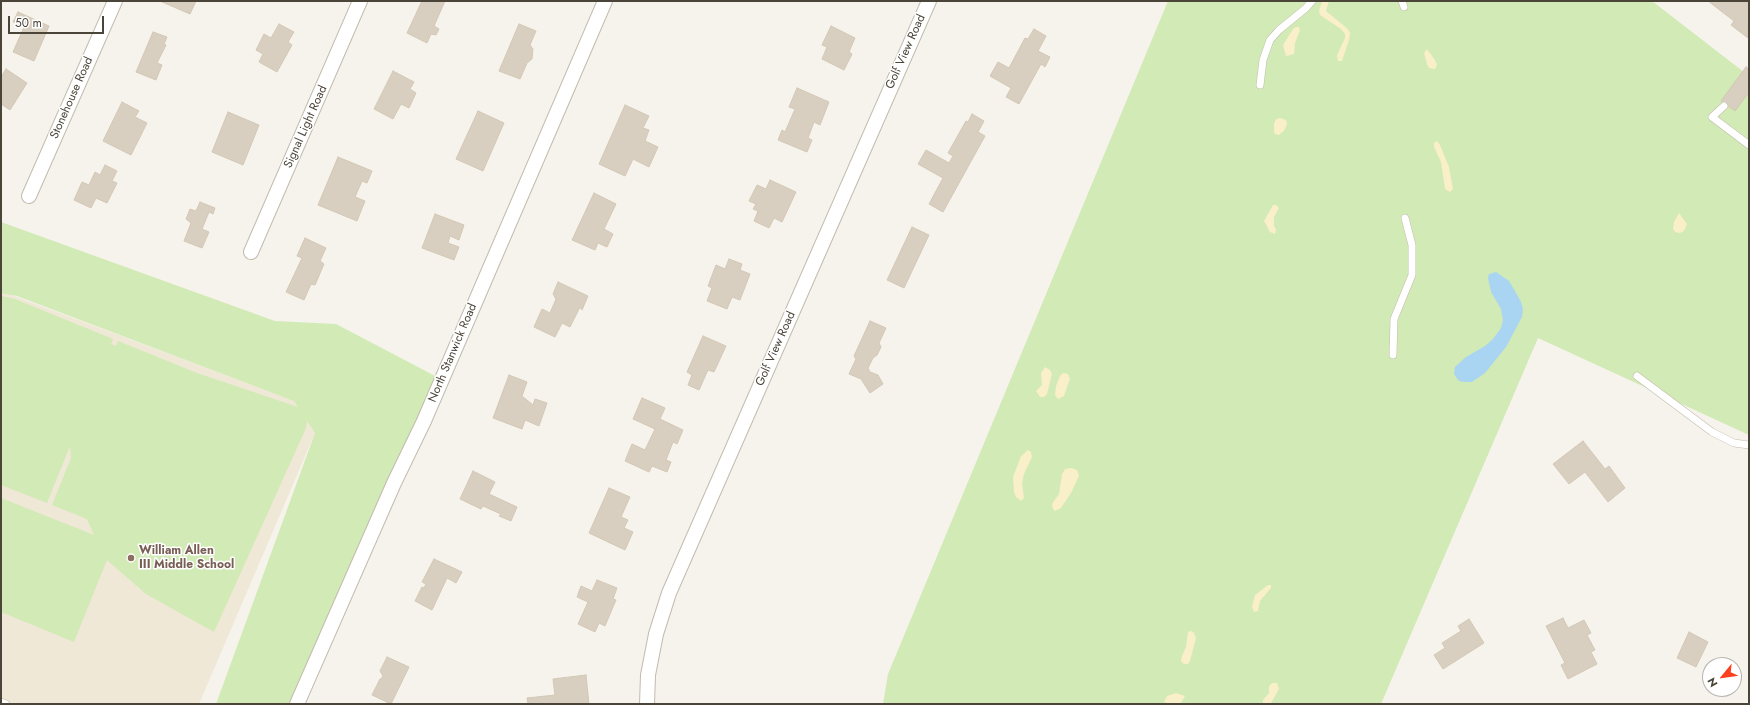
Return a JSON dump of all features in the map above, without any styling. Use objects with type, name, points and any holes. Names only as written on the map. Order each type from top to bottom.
[{"type":"street","name":"Stonehouse Road","points":[[29,196],[115,1]]},
{"type":"street","name":"Signal Light Road","points":[[251,252],[360,1]]},
{"type":"street","name":"North Stanwick Road","points":[[298,704],[394,483],[424,421],[605,1]]},
{"type":"street","name":"Golf View Road","points":[[647,704],[648,674],[656,634],[669,592],[929,1]]},
{"type":"lane","points":[[1260,85],[1263,60],[1270,40],[1279,30],[1306,8],[1312,1]]},
{"type":"lane","points":[[1724,106],[1712,117],[1749,145]]},
{"type":"lane","points":[[1392,355],[1394,319],[1412,275],[1412,245],[1405,218]]},
{"type":"lane","points":[[1637,376],[1712,432],[1734,443],[1749,445]]},
{"type":"lane","points":[[1,702],[6,704]]},
{"type":"shaded area","name":"William Allen III Middle School","points":[[1,291],[324,412],[199,704],[1,704]]},
{"type":"green space","points":[[1168,1],[1652,1],[1749,76],[1749,435],[1538,338],[1381,704],[883,704],[888,674]]},
{"type":"green space","points":[[1,222],[275,321],[336,324],[437,377],[292,704],[216,704],[315,433],[307,421],[306,428],[214,632],[146,594],[107,560],[74,642],[1,612],[1,498],[94,535],[87,519],[52,505],[71,458],[70,446],[47,503],[1,485],[1,296],[15,299],[113,339],[111,344],[116,346],[118,341],[197,373],[298,407],[294,401],[17,296],[1,293]]},
{"type":"sand","points":[[1322,1],[1329,1],[1326,11],[1348,29],[1350,33],[1342,61],[1338,61],[1337,55],[1345,38],[1345,34],[1341,29],[1320,15],[1319,11]]},
{"type":"sand","points":[[1299,27],[1300,30],[1295,43],[1294,54],[1286,56],[1283,45],[1293,29]]},
{"type":"sand","points":[[1427,49],[1437,65],[1435,69],[1429,68],[1427,64],[1424,53]]},
{"type":"sand","points":[[1280,118],[1286,120],[1287,124],[1284,131],[1279,135],[1275,134],[1274,132],[1274,124],[1276,119]]},
{"type":"sand","points":[[1437,141],[1449,167],[1453,189],[1450,192],[1445,189],[1441,162],[1434,147],[1434,143]]},
{"type":"sand","points":[[1273,205],[1276,205],[1279,208],[1274,217],[1274,226],[1276,229],[1275,234],[1270,232],[1264,221]]},
{"type":"sand","points":[[1679,213],[1687,224],[1684,231],[1680,233],[1675,232],[1673,229],[1674,222]]},
{"type":"sand","points":[[1045,367],[1050,370],[1052,374],[1047,394],[1044,397],[1040,397],[1036,391],[1042,385],[1041,373]]},
{"type":"sand","points":[[1063,373],[1068,374],[1070,379],[1064,396],[1058,399],[1055,395],[1056,386],[1060,376]]},
{"type":"sand","points":[[1028,450],[1031,452],[1032,457],[1024,474],[1022,483],[1024,498],[1021,501],[1016,497],[1014,492],[1013,477],[1021,456]]},
{"type":"sand","points":[[1071,468],[1077,470],[1079,476],[1071,493],[1061,508],[1055,511],[1052,504],[1059,494],[1062,474],[1065,469]]},
{"type":"sand","points":[[1268,585],[1271,585],[1271,588],[1260,601],[1258,611],[1254,612],[1252,607],[1255,595]]},
{"type":"sand","points":[[1191,631],[1194,633],[1196,638],[1190,661],[1188,664],[1184,664],[1181,661],[1182,656],[1186,647],[1188,632]]},
{"type":"sand","points":[[1272,683],[1277,683],[1279,689],[1271,703],[1265,704],[1263,703],[1263,700],[1269,693],[1269,686]]},
{"type":"sand","points":[[1176,693],[1185,696],[1181,703],[1170,704],[1164,702],[1167,696]]},
{"type":"water","points":[[1496,272],[1509,281],[1515,291],[1523,309],[1522,317],[1506,347],[1485,373],[1472,382],[1459,381],[1454,374],[1455,367],[1466,357],[1485,346],[1493,339],[1501,328],[1503,320],[1501,309],[1491,292],[1488,278],[1489,274]]},
{"type":"building","points":[[160,1],[196,1],[190,14]]},
{"type":"building","points":[[422,1],[445,1],[434,26],[439,29],[436,35],[431,34],[427,43],[407,33]]},
{"type":"building","points":[[1708,1],[1749,1],[1748,38],[1731,25],[1734,21]]},
{"type":"building","points":[[18,12],[49,26],[34,61],[13,52],[24,27],[13,22]]},
{"type":"building","points":[[279,24],[294,32],[288,42],[292,45],[277,72],[259,62],[263,54],[256,50],[264,34],[271,38]]},
{"type":"building","points":[[519,24],[536,31],[530,45],[533,49],[532,59],[527,63],[520,79],[499,71]]},
{"type":"building","points":[[831,26],[855,38],[849,52],[852,54],[844,70],[822,59],[827,47],[822,45]]},
{"type":"building","points":[[1034,29],[1046,36],[1038,51],[1050,57],[1045,67],[1041,64],[1019,104],[1006,97],[1011,88],[990,76],[998,62],[1009,68],[1025,38],[1028,39]]},
{"type":"building","points":[[153,32],[167,37],[164,44],[166,45],[157,63],[162,65],[156,80],[136,72]]},
{"type":"building","points":[[1746,67],[1749,69],[1749,92],[1735,111],[1721,101]]},
{"type":"building","points":[[6,69],[27,83],[10,110],[1,104],[1,77]]},
{"type":"building","points":[[393,71],[414,82],[410,89],[416,93],[409,108],[401,104],[393,119],[374,109]]},
{"type":"building","points":[[797,88],[829,102],[820,125],[814,122],[808,138],[812,140],[807,152],[778,140],[782,130],[785,132],[795,109],[789,107]]},
{"type":"building","points":[[122,102],[139,111],[135,117],[147,123],[131,155],[103,141]]},
{"type":"building","points":[[625,105],[649,116],[643,128],[649,130],[645,141],[658,147],[649,167],[633,159],[625,176],[599,164]]},
{"type":"building","points":[[478,111],[504,123],[483,171],[456,159]]},
{"type":"building","points":[[228,112],[259,125],[243,165],[212,152]]},
{"type":"building","points":[[972,114],[984,121],[978,132],[985,136],[943,212],[929,204],[943,178],[918,164],[926,150],[949,163],[953,156],[948,153],[966,121],[968,122]]},
{"type":"building","points":[[338,157],[372,171],[367,183],[362,181],[355,197],[365,201],[357,221],[318,205]]},
{"type":"building","points":[[105,165],[117,171],[112,181],[117,183],[107,203],[96,198],[91,208],[74,200],[82,182],[89,185],[95,172],[100,175]]},
{"type":"building","points":[[770,180],[796,192],[782,222],[774,218],[769,228],[754,221],[758,211],[753,209],[756,204],[749,201],[757,185],[766,189]]},
{"type":"building","points":[[594,193],[616,204],[604,229],[613,234],[607,247],[598,243],[595,250],[572,240]]},
{"type":"building","points":[[200,202],[215,208],[213,214],[209,212],[202,229],[209,232],[202,248],[184,241],[191,223],[186,219],[190,209],[196,211]]},
{"type":"building","points":[[435,214],[464,225],[459,240],[450,236],[448,243],[459,247],[454,260],[422,248]]},
{"type":"building","points":[[912,227],[929,235],[904,288],[887,280]]},
{"type":"building","points":[[305,238],[326,248],[320,261],[324,264],[315,285],[311,284],[304,300],[286,292],[302,258],[297,256]]},
{"type":"building","points":[[729,259],[742,264],[740,270],[750,274],[740,300],[732,297],[727,309],[707,301],[712,288],[708,286],[716,265],[725,269]]},
{"type":"building","points":[[558,282],[588,296],[582,310],[580,307],[570,327],[562,323],[555,337],[534,327],[542,309],[550,313],[556,299],[553,294]]},
{"type":"building","points":[[870,321],[886,328],[879,343],[881,347],[868,368],[870,372],[878,375],[883,384],[870,393],[861,379],[849,374],[856,359],[854,356]]},
{"type":"building","points":[[703,336],[726,346],[714,372],[708,370],[699,390],[688,385],[692,375],[687,372]]},
{"type":"building","points":[[509,375],[527,382],[522,396],[533,405],[535,399],[547,403],[539,426],[525,420],[522,429],[493,418]]},
{"type":"building","points":[[642,398],[665,408],[660,419],[683,430],[677,444],[673,442],[666,460],[671,462],[667,472],[652,466],[649,472],[625,461],[632,444],[645,450],[655,429],[633,419]]},
{"type":"building","points":[[1583,441],[1605,469],[1609,466],[1625,488],[1608,502],[1585,472],[1569,484],[1553,464]]},
{"type":"building","points":[[473,471],[495,482],[489,494],[517,507],[511,521],[499,516],[501,514],[483,506],[481,509],[460,499]]},
{"type":"building","points":[[609,488],[630,497],[621,517],[628,520],[624,528],[633,532],[625,550],[589,533]]},
{"type":"building","points":[[434,559],[462,572],[456,583],[447,578],[432,610],[415,601],[422,587],[424,588],[426,584],[422,582]]},
{"type":"building","points":[[597,580],[617,588],[613,599],[616,600],[605,626],[599,623],[595,632],[578,624],[588,602],[577,597],[581,586],[592,591]]},
{"type":"building","points":[[1563,618],[1568,628],[1584,620],[1591,633],[1587,635],[1595,650],[1591,652],[1597,664],[1568,679],[1561,665],[1565,663],[1546,626]]},
{"type":"building","points":[[1469,619],[1484,643],[1443,669],[1434,655],[1445,648],[1442,643],[1461,631],[1458,626]]},
{"type":"building","points":[[1689,632],[1708,642],[1696,667],[1677,658]]},
{"type":"building","points":[[387,657],[409,667],[391,704],[372,695],[383,676],[380,671]]},
{"type":"building","points":[[586,675],[589,704],[528,704],[527,698],[555,695],[553,679]]},
{"type":"place","name":"William Allen III Middle School","points":[[131,558]]}]
